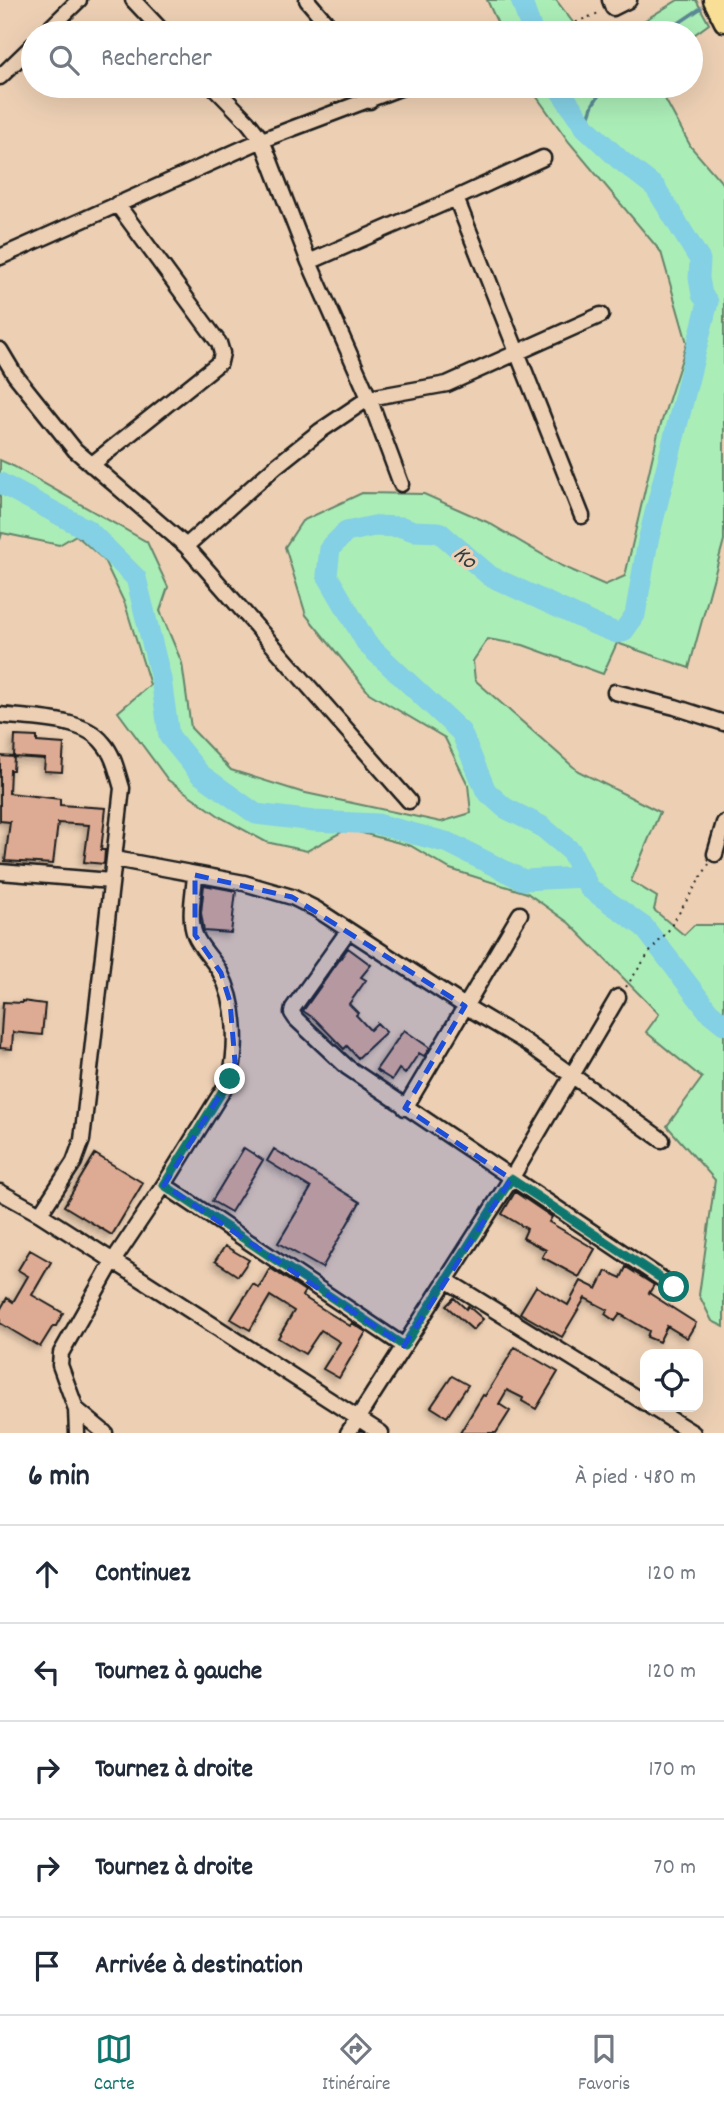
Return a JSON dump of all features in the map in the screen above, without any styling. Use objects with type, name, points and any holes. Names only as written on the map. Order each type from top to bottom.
[{"type":"main road","points":[[713,0],[724,22]]},
{"type":"street","points":[[57,21],[79,0]]},
{"type":"street","points":[[133,0],[153,21]]},
{"type":"street","points":[[307,0],[325,21]]},
{"type":"street","points":[[612,4],[629,0]]},
{"type":"street","points":[[0,77],[21,57]]},
{"type":"street","points":[[225,98],[262,140],[309,262],[369,398],[401,484]]},
{"type":"street","points":[[0,257],[262,140],[377,98]]},
{"type":"street","points":[[309,262],[543,158]]},
{"type":"street","points":[[456,198],[582,516]]},
{"type":"street","points":[[91,465],[220,362],[222,353],[219,343],[117,204]]},
{"type":"street","points":[[186,546],[276,466],[320,431],[369,398],[447,384],[601,315]]},
{"type":"street","points":[[0,350],[15,375],[75,450],[186,546],[409,801]]},
{"type":"street","points":[[615,692],[724,723]]},
{"type":"street","points":[[0,715],[71,723],[102,741],[113,759],[122,788],[82,1140],[74,1162],[40,1214]]},
{"type":"street","points":[[715,854],[724,823]]},
{"type":"street","points":[[115,859],[244,883],[292,897],[524,1041],[662,1140]]},
{"type":"street","points":[[0,872],[111,881]]},
{"type":"street","points":[[78,1433],[76,1409],[60,1364],[61,1353],[113,1261],[230,1079],[234,1062],[235,1034],[230,1002],[221,973],[195,935],[192,919],[195,875]]},
{"type":"street","points":[[405,1108],[520,914]]},
{"type":"street","points":[[348,930],[293,1008],[292,1013],[296,1019],[347,1067],[674,1287]]},
{"type":"street","points":[[348,1433],[511,1179],[618,997]]},
{"type":"street","points":[[164,1185],[404,1346]]},
{"type":"street","points":[[0,1192],[40,1214],[381,1433]]},
{"type":"street","points":[[446,1280],[640,1400]]},
{"type":"street","points":[[76,1409],[105,1433]]},
{"type":"street","points":[[659,1412],[694,1433]]},
{"type":"path","points":[[578,21],[612,4]]},
{"type":"path","points":[[618,997],[668,931],[715,854]]},
{"type":"highlighted area","points":[[195,875],[292,897],[465,1006],[405,1108],[511,1179],[404,1346],[164,1185],[230,1079],[235,1062],[230,1002],[221,973],[195,935]]},
{"type":"green space","points":[[487,0],[556,0],[572,21],[497,21]]},
{"type":"green space","points":[[678,0],[696,0],[709,24],[703,28],[703,21],[644,21]]},
{"type":"green space","points":[[538,98],[664,98],[691,147],[724,185],[724,540],[689,668],[617,643],[603,674],[523,645],[488,639],[473,661],[475,680],[578,771],[660,812],[631,881],[657,897],[654,910],[684,935],[694,925],[724,925],[724,1327],[712,1321],[699,1295],[715,1180],[667,1126],[702,1078],[646,1032],[659,1014],[569,923],[527,893],[450,869],[411,846],[347,829],[307,851],[266,842],[222,818],[168,780],[118,712],[150,685],[125,604],[104,560],[76,535],[59,545],[2,533],[0,540],[0,460],[147,542],[168,587],[160,611],[182,663],[191,728],[231,770],[301,792],[441,822],[471,813],[468,785],[445,738],[369,693],[306,615],[285,547],[302,521],[362,493],[424,494],[487,522],[562,566],[605,585],[625,576],[658,433],[687,343],[661,252],[569,142]]},
{"type":"building","points":[[15,736],[37,737],[37,742],[64,744],[62,772],[44,771],[45,759],[14,757]]},
{"type":"building","points":[[0,756],[14,757],[13,770],[10,770],[9,793],[60,799],[60,805],[106,808],[101,850],[105,850],[104,864],[84,862],[89,825],[58,823],[53,864],[5,861],[10,822],[0,821]]},
{"type":"building","points":[[204,885],[236,891],[231,933],[204,931],[201,913]]},
{"type":"building","points":[[348,948],[371,965],[361,977],[366,980],[349,1004],[370,1030],[377,1023],[386,1032],[358,1058],[347,1046],[344,1049],[315,1019],[303,1011]]},
{"type":"building","points":[[3,1002],[45,1004],[42,1035],[13,1032],[12,1049],[0,1048]]},
{"type":"building","points":[[404,1030],[430,1048],[424,1056],[419,1053],[405,1074],[399,1069],[392,1080],[376,1070]]},
{"type":"building","points":[[244,1148],[263,1160],[231,1212],[212,1201]]},
{"type":"building","points":[[274,1149],[360,1202],[322,1268],[278,1243],[311,1188],[267,1161]]},
{"type":"building","points":[[95,1154],[143,1183],[112,1235],[64,1206]]},
{"type":"building","points":[[515,1192],[552,1217],[549,1222],[595,1249],[579,1277],[542,1257],[546,1250],[523,1238],[527,1229],[502,1214]]},
{"type":"building","points":[[225,1246],[249,1260],[238,1276],[215,1261]]},
{"type":"building","points":[[30,1250],[51,1262],[32,1295],[63,1313],[40,1347],[0,1323],[0,1310],[7,1298],[13,1302],[28,1276],[18,1270]]},
{"type":"building","points":[[626,1267],[654,1285],[649,1293],[696,1323],[687,1338],[667,1326],[659,1342],[647,1337],[649,1331],[620,1314],[615,1321],[605,1314],[608,1310],[585,1298],[562,1337],[520,1313],[536,1286],[568,1305],[581,1281],[597,1289],[606,1271],[621,1278]]},
{"type":"building","points":[[270,1268],[305,1291],[302,1296],[350,1326],[352,1323],[366,1332],[339,1378],[323,1369],[340,1342],[321,1330],[305,1354],[278,1338],[294,1311],[270,1296],[250,1330],[231,1319],[253,1284],[259,1288]]},
{"type":"building","points":[[454,1298],[483,1319],[473,1330],[446,1306]]},
{"type":"building","points":[[515,1347],[558,1372],[536,1409],[507,1390],[499,1404],[510,1411],[496,1433],[460,1433],[483,1395],[485,1396]]},
{"type":"building","points":[[452,1376],[468,1385],[447,1417],[431,1407]]},
{"type":"waterway","name":"Ko","points":[[521,0],[529,21]]},
{"type":"waterway","points":[[682,21],[701,8]]},
{"type":"waterway","name":"Ko","points":[[565,98],[585,127],[620,160],[655,187],[700,260],[702,295],[708,302],[648,541],[635,615],[623,632],[617,633],[490,576],[439,532],[414,531],[402,527],[374,526],[346,532],[330,548],[327,575],[367,644],[461,732],[486,791],[505,808],[541,826],[571,851],[589,888],[644,927],[709,1012],[724,1024]]},
{"type":"waterway","points":[[585,127],[597,98]]},
{"type":"waterway","points":[[0,483],[88,530],[136,578],[161,679],[169,736],[200,774],[256,814],[314,821],[377,824],[449,843],[523,880],[584,877]]},
{"type":"route","points":[[230,1079],[164,1185],[404,1346],[511,1179],[674,1287]]}]
